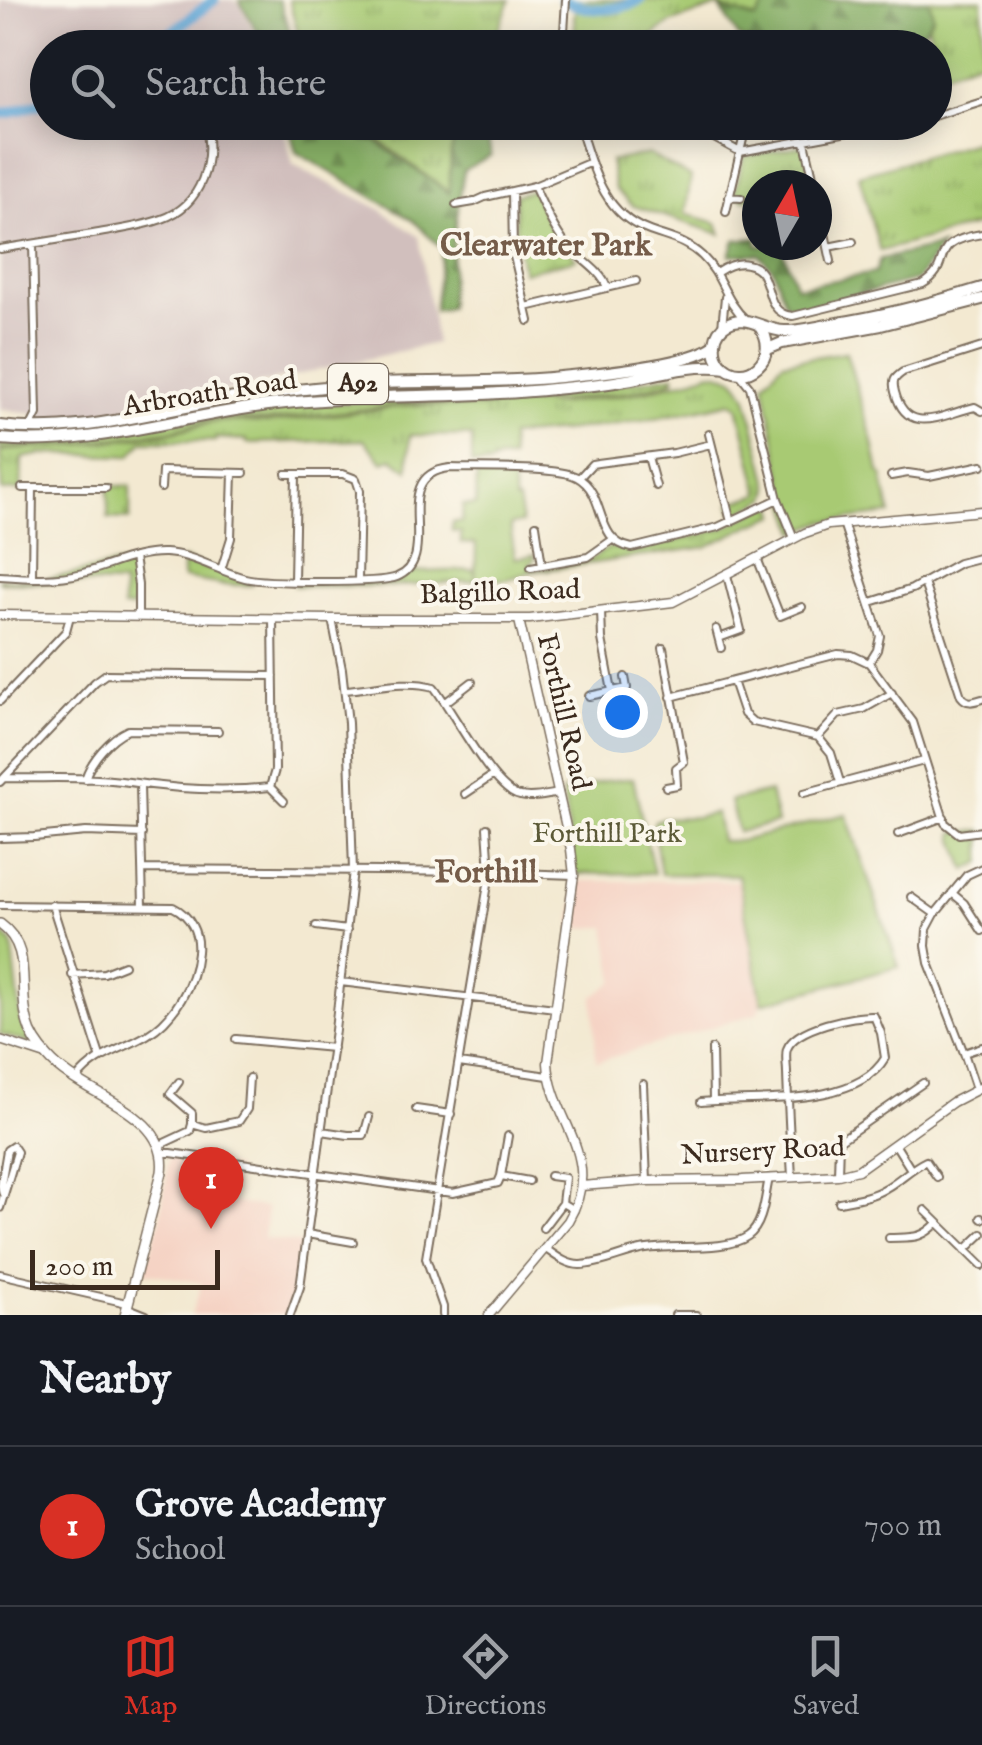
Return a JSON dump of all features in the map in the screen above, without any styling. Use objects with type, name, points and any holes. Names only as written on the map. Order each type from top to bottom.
[{"type":"main road","points":[[726,368],[714,345],[722,328],[733,321],[746,320],[788,332],[922,305],[982,288]]},
{"type":"main road","points":[[768,349],[982,299]]},
{"type":"main road","points":[[754,369],[768,349],[760,327]]},
{"type":"main road","name":"Arbroath Road","points":[[0,426],[87,426],[247,396],[362,384],[498,381],[606,372],[693,356],[714,345]]},
{"type":"main road","name":"Arbroath Road","points":[[0,439],[88,438],[226,410],[289,402],[512,394],[702,366],[726,368]]},
{"type":"main road","name":"A92","points":[[726,368],[738,372],[754,369]]},
{"type":"main road","points":[[0,924],[10,930],[20,949],[28,1026],[46,1055],[76,1082],[136,1117],[161,1149],[162,1172],[126,1308]]},
{"type":"street","points":[[564,30],[566,0]]},
{"type":"street","points":[[952,110],[982,101]]},
{"type":"street","points":[[0,249],[163,219],[194,195],[205,178],[209,140]]},
{"type":"street","points":[[584,140],[600,186],[618,212],[640,227],[676,238],[700,254],[716,273],[732,307],[746,320]]},
{"type":"street","points":[[718,140],[740,152],[816,140]]},
{"type":"street","points":[[726,212],[743,140]]},
{"type":"street","points":[[806,142],[812,170]]},
{"type":"street","points":[[456,204],[534,186],[591,162]]},
{"type":"street","points":[[534,186],[555,229],[602,276],[606,288]]},
{"type":"street","points":[[512,192],[513,248],[529,321]]},
{"type":"street","points":[[729,197],[741,198]]},
{"type":"street","points":[[716,273],[734,264],[754,266],[762,273],[776,308],[786,315],[800,316],[923,284],[938,270],[943,252],[951,243],[982,234]]},
{"type":"street","points":[[832,246],[853,242]]},
{"type":"street","points":[[30,428],[37,414],[33,244]]},
{"type":"street","points":[[526,307],[636,282]]},
{"type":"street","points":[[722,328],[726,295]]},
{"type":"street","points":[[982,346],[902,372],[895,376],[893,384],[900,405],[915,419],[932,420],[975,407],[982,411]]},
{"type":"street","points":[[750,388],[754,369]]},
{"type":"street","points":[[738,372],[750,388],[778,499],[794,538]]},
{"type":"street","points":[[37,414],[47,428]]},
{"type":"street","points":[[709,434],[731,522]]},
{"type":"street","points":[[580,478],[592,464],[674,454],[711,444]]},
{"type":"street","points":[[648,457],[656,486]]},
{"type":"street","points":[[891,476],[908,472],[928,476],[982,464]]},
{"type":"street","points":[[0,576],[69,576],[146,554],[172,554],[259,580],[395,578],[411,566],[416,552],[419,486],[432,472],[450,468],[558,471],[580,478],[593,492],[612,540],[625,547],[640,548],[731,522],[778,499]]},
{"type":"street","points":[[161,488],[162,471],[244,474]]},
{"type":"street","points":[[222,570],[230,538],[233,473]]},
{"type":"street","points":[[286,474],[343,474],[356,479],[358,580]]},
{"type":"street","points":[[294,581],[296,474]]},
{"type":"street","points":[[22,488],[95,492],[106,488]]},
{"type":"street","points":[[32,578],[33,488]]},
{"type":"street","name":"Balgillo Road","points":[[0,615],[519,620],[601,612],[673,602],[817,528],[982,511]]},
{"type":"street","points":[[842,524],[880,636],[869,663]]},
{"type":"street","points":[[536,525],[542,565]]},
{"type":"street","points":[[531,568],[588,557],[612,540]]},
{"type":"street","points":[[134,557],[138,617]]},
{"type":"street","points":[[870,602],[982,557]]},
{"type":"street","points":[[757,558],[780,616],[802,607]]},
{"type":"street","points":[[718,638],[742,630],[728,575]]},
{"type":"street","points":[[924,583],[961,696],[966,702],[982,699]]},
{"type":"street","points":[[601,612],[612,691]]},
{"type":"street","points":[[0,701],[66,630],[70,616]]},
{"type":"street","points":[[270,788],[274,770],[273,619]]},
{"type":"street","points":[[290,1315],[300,1287],[316,1174],[353,870],[345,690],[332,619]]},
{"type":"street","name":"Forthill Road","points":[[489,1315],[546,1250],[574,1210],[580,1186],[574,1137],[548,1076],[574,875],[519,620]]},
{"type":"street","points":[[716,628],[721,648]]},
{"type":"street","points":[[663,648],[684,762],[676,768],[677,785],[666,787]]},
{"type":"street","points":[[671,697],[838,654],[852,655],[869,663],[913,722],[948,826],[960,834],[982,831]]},
{"type":"street","points":[[2,780],[106,674],[274,676]]},
{"type":"street","points":[[588,696],[628,688],[625,678]]},
{"type":"street","points":[[733,681],[744,714],[753,722],[818,737],[831,752],[840,782]]},
{"type":"street","points":[[446,702],[472,682]]},
{"type":"street","points":[[345,690],[419,683],[434,687],[492,776],[509,792],[536,797],[559,793]]},
{"type":"street","points":[[818,737],[838,715],[864,709],[892,693]]},
{"type":"street","points":[[84,780],[116,736],[128,730],[218,731]]},
{"type":"street","points":[[804,793],[924,761]]},
{"type":"street","points":[[465,794],[492,776]]},
{"type":"street","points":[[2,780],[84,780],[234,790],[270,788],[284,801]]},
{"type":"street","points":[[140,785],[143,906]]},
{"type":"street","points":[[898,834],[944,818]]},
{"type":"street","points":[[443,1315],[426,1258],[490,872],[488,828]]},
{"type":"street","points":[[0,838],[86,832],[142,834]]},
{"type":"street","points":[[979,1088],[928,963],[926,946],[935,914],[967,876],[982,868]]},
{"type":"street","points":[[144,869],[574,875]]},
{"type":"street","points":[[952,893],[964,903],[982,930]]},
{"type":"street","points":[[911,897],[935,914]]},
{"type":"street","points":[[0,905],[173,908],[192,923],[198,944],[194,968],[182,997],[162,1023],[148,1034],[100,1056],[76,1082]]},
{"type":"street","points":[[52,905],[100,1056]]},
{"type":"street","points":[[316,926],[347,930]]},
{"type":"street","points":[[72,974],[104,973],[124,966]]},
{"type":"street","points":[[340,982],[555,1008]]},
{"type":"street","points":[[700,1102],[788,1097],[816,1096],[838,1092],[874,1072],[885,1058],[874,1016],[836,1021],[807,1031],[786,1049],[788,1097],[792,1177]]},
{"type":"street","points":[[236,1038],[333,1048]]},
{"type":"street","points":[[0,1040],[46,1055]]},
{"type":"street","points":[[964,1054],[982,1047]]},
{"type":"street","points":[[712,1049],[713,1101]]},
{"type":"street","points":[[459,1062],[548,1076]]},
{"type":"street","points":[[192,1124],[206,1128],[239,1121],[247,1110],[249,1078]]},
{"type":"street","points":[[161,1149],[190,1131],[192,1124],[192,1113],[170,1094],[179,1082]]},
{"type":"street","points":[[838,1175],[839,1140],[924,1083]]},
{"type":"street","points":[[642,1084],[647,1181]]},
{"type":"street","name":"Nursery Road","points":[[580,1186],[838,1175],[858,1170],[979,1088]]},
{"type":"street","points":[[416,1109],[451,1114]]},
{"type":"street","points":[[322,1131],[364,1135],[369,1118]]},
{"type":"street","points":[[161,1149],[453,1193],[498,1183],[508,1136]]},
{"type":"street","points":[[815,1144],[837,1145]]},
{"type":"street","points":[[896,1144],[910,1168]]},
{"type":"street","points":[[0,1208],[8,1150],[13,1146],[17,1152],[3,1194]]},
{"type":"street","points":[[839,1202],[885,1189],[926,1160],[937,1177]]},
{"type":"street","points":[[502,1176],[528,1181]]},
{"type":"street","points":[[544,1228],[562,1203],[565,1178],[550,1176]]},
{"type":"street","points":[[546,1250],[568,1264],[584,1266],[643,1249],[736,1241],[756,1227],[769,1178]]},
{"type":"street","points":[[562,1203],[574,1210]]},
{"type":"street","points":[[926,1210],[982,1266]]},
{"type":"street","points":[[888,1238],[927,1234],[937,1223]]},
{"type":"street","points":[[306,1234],[353,1242]]},
{"type":"street","points":[[965,1250],[982,1234]]},
{"type":"street","points":[[0,1274],[146,1315]]},
{"type":"street","points":[[675,1315],[696,1314]]},
{"type":"shaded area","points":[[0,0],[234,0],[253,30],[30,30],[30,140],[286,140],[293,165],[380,209],[419,237],[436,343],[95,420],[57,424],[40,422],[31,413],[0,409]]},
{"type":"shaded area","points":[[577,881],[738,881],[762,1003],[758,1013],[596,1062],[593,997],[615,981],[606,927],[571,928]]},
{"type":"shaded area","points":[[169,1157],[236,1168],[231,1202],[267,1208],[264,1238],[302,1244],[298,1287],[285,1315],[191,1315],[202,1283],[144,1272],[160,1220]]},
{"type":"green space","points":[[239,0],[279,0],[289,30],[256,30]]},
{"type":"green space","points":[[289,0],[510,0],[499,30],[297,30]]},
{"type":"green space","points":[[577,0],[776,0],[764,30],[719,6],[660,30],[575,30]]},
{"type":"green space","points":[[769,0],[929,0],[933,16],[924,30],[734,30],[720,8],[756,19]]},
{"type":"green space","points":[[929,0],[982,0],[982,59],[952,69],[952,30],[929,30],[933,16]]},
{"type":"green space","points":[[293,140],[374,140],[449,193],[455,140],[488,140],[491,155],[464,170],[449,308],[434,311],[442,249],[414,221],[296,152]]},
{"type":"green space","points":[[378,140],[464,140],[451,194]]},
{"type":"green space","points":[[982,140],[982,224],[880,251],[859,175]]},
{"type":"green space","points":[[800,146],[804,147],[809,170],[742,170],[742,199],[735,192],[744,156]]},
{"type":"green space","points":[[648,154],[691,177],[685,214],[717,223],[721,234],[633,206],[615,189],[610,161]]},
{"type":"green space","points":[[533,190],[548,223],[576,259],[523,272],[516,238],[515,195]]},
{"type":"green space","points":[[742,239],[742,255],[730,255],[735,240]]},
{"type":"green space","points":[[941,246],[917,280],[799,309],[785,303],[773,269],[765,260],[786,260],[797,287],[875,273],[880,259]]},
{"type":"green space","points":[[846,352],[879,472],[884,477],[891,514],[822,522],[797,532],[764,383],[783,362]]},
{"type":"green space","points":[[711,372],[734,378],[747,397],[770,489],[767,498],[737,514],[731,503],[760,494],[738,406],[731,402],[621,424],[510,436],[511,459],[498,459],[488,465],[472,464],[472,436],[410,435],[408,470],[392,458],[383,462],[364,440],[143,441],[130,456],[43,454],[22,458],[21,490],[2,491],[0,452],[7,450],[168,433],[219,421],[268,423],[414,405],[481,408],[512,402],[560,404],[635,393]]},
{"type":"green space","points":[[674,375],[674,380],[635,391],[562,401],[414,403],[268,421],[219,418],[168,431],[0,449],[0,443],[17,444],[289,405],[550,396]]},
{"type":"green space","points":[[477,473],[511,474],[522,523],[510,525],[515,558],[536,555],[530,563],[531,572],[508,579],[475,581],[476,544],[461,543],[461,532],[452,531],[452,522],[462,522],[463,505],[476,505]]},
{"type":"green space","points":[[108,486],[130,486],[130,519],[108,518]]},
{"type":"green space","points":[[767,506],[775,507],[777,515],[706,547],[531,572],[589,560],[610,547],[638,551],[724,528]]},
{"type":"green space","points":[[183,559],[252,585],[222,585],[183,578]]},
{"type":"green space","points":[[120,564],[129,566],[132,575],[131,608],[123,608],[123,584],[0,582],[43,580]]},
{"type":"green space","points":[[475,570],[475,581],[294,586],[390,583],[412,572]]},
{"type":"green space","name":"Forthill Park","points":[[633,778],[654,873],[575,874],[563,792]]},
{"type":"green space","points":[[770,792],[777,823],[738,832],[730,801]]},
{"type":"green space","points":[[716,813],[721,841],[740,841],[846,814],[899,967],[762,1003],[738,875],[661,874],[655,821]]},
{"type":"green space","points":[[982,830],[982,862],[966,870],[955,832]]},
{"type":"green space","points":[[0,931],[12,943],[21,1021],[29,1043],[0,1034]]},
{"type":"waterway","points":[[175,30],[214,0]]},
{"type":"waterway","points":[[563,0],[602,9],[640,0]]},
{"type":"waterway","points":[[0,113],[30,107]]},
{"type":"place","name":"Grove Academy","points":[[211,1229]]},
{"type":"district","name":"Clearwater Park","points":[[546,246]]},
{"type":"district","name":"Forthill","points":[[486,873]]}]
